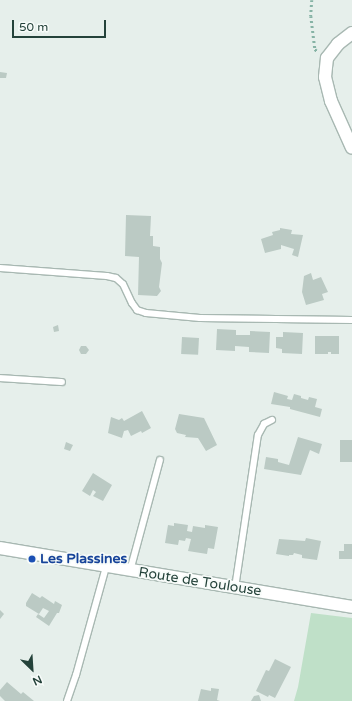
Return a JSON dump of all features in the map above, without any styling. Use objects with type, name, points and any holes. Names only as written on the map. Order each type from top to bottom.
[{"type":"street","points":[[352,33],[338,44],[328,58],[325,78],[331,101],[352,148]]},
{"type":"street","name":"Route de Toulouse","points":[[0,548],[106,567],[352,607]]},
{"type":"lane","points":[[0,268],[107,276],[116,278],[123,284],[132,303],[138,310],[146,313],[200,318],[352,320]]},
{"type":"lane","points":[[0,378],[62,382]]},
{"type":"lane","points":[[235,588],[258,435],[264,424],[272,420]]},
{"type":"lane","points":[[130,571],[160,460]]},
{"type":"lane","points":[[67,701],[76,675],[106,567]]},
{"type":"path","points":[[312,0],[311,16],[315,49],[328,58]]},
{"type":"green space","points":[[311,613],[352,618],[352,701],[294,701],[298,687]]},
{"type":"building","points":[[0,72],[7,73],[6,78],[0,78]]},
{"type":"building","points":[[126,215],[151,216],[150,236],[153,236],[153,246],[160,247],[160,259],[162,263],[159,287],[161,291],[157,296],[138,295],[139,257],[125,256]]},
{"type":"building","points":[[280,228],[292,230],[291,234],[303,235],[298,257],[292,255],[294,249],[281,245],[281,249],[265,253],[261,239],[273,235],[272,232],[280,230]]},
{"type":"building","points":[[311,273],[313,280],[321,277],[328,292],[322,294],[324,300],[306,305],[302,292],[304,276]]},
{"type":"building","points":[[58,325],[59,331],[54,332],[53,327]]},
{"type":"building","points":[[217,329],[236,330],[236,335],[250,335],[250,331],[270,332],[269,353],[249,352],[249,347],[235,346],[235,351],[216,350]]},
{"type":"building","points":[[283,332],[303,333],[302,354],[282,353],[282,349],[276,348],[276,337],[283,337]]},
{"type":"building","points":[[315,336],[339,336],[339,354],[331,354],[331,352],[328,352],[328,354],[315,354]]},
{"type":"building","points":[[182,337],[199,338],[198,355],[181,354]]},
{"type":"building","points":[[81,346],[86,346],[89,350],[86,354],[81,354],[79,350]]},
{"type":"building","points":[[274,392],[288,396],[287,399],[292,400],[294,394],[308,400],[309,397],[317,399],[315,407],[322,409],[320,417],[290,409],[290,407],[271,404]]},
{"type":"building","points":[[142,411],[151,428],[142,433],[141,431],[131,436],[128,430],[124,431],[122,438],[108,433],[111,417],[119,420],[122,418],[124,421]]},
{"type":"building","points":[[179,414],[204,418],[217,445],[206,451],[198,438],[185,437],[186,435],[177,433],[175,429]]},
{"type":"building","points":[[298,437],[322,444],[319,454],[310,450],[301,475],[264,469],[266,457],[278,459],[278,462],[289,465]]},
{"type":"building","points":[[340,440],[352,440],[352,462],[340,462]]},
{"type":"building","points":[[66,442],[73,445],[70,451],[64,449]]},
{"type":"building","points":[[93,473],[112,485],[103,501],[93,496],[96,492],[93,490],[90,496],[82,491]]},
{"type":"building","points":[[174,523],[188,525],[187,531],[192,532],[193,526],[205,528],[205,525],[218,527],[214,549],[208,548],[207,554],[188,551],[191,539],[186,538],[185,541],[179,540],[178,545],[165,543],[168,525],[174,526]]},
{"type":"building","points":[[306,538],[321,541],[317,560],[302,558],[302,555],[294,553],[293,555],[289,556],[276,554],[279,539],[305,541]]},
{"type":"building","points":[[344,544],[352,544],[352,559],[339,559],[339,551],[344,551]]},
{"type":"building","points":[[32,593],[40,598],[42,596],[54,604],[55,601],[62,605],[59,613],[57,613],[49,626],[36,617],[38,614],[44,618],[49,611],[43,608],[39,614],[26,606],[26,603]]},
{"type":"building","points":[[0,610],[4,614],[0,619]]},
{"type":"building","points":[[275,659],[291,667],[275,698],[269,695],[268,697],[256,691],[266,670],[269,671]]},
{"type":"building","points":[[7,682],[21,694],[23,692],[34,701],[5,701],[0,696],[0,690]]},
{"type":"building","points":[[211,688],[219,689],[217,700],[220,701],[198,701],[201,689],[211,691]]},
{"type":"building","points":[[259,695],[261,701],[251,701],[254,696]]},
{"type":"place","name":"Les Plassines","points":[[32,559]]}]
